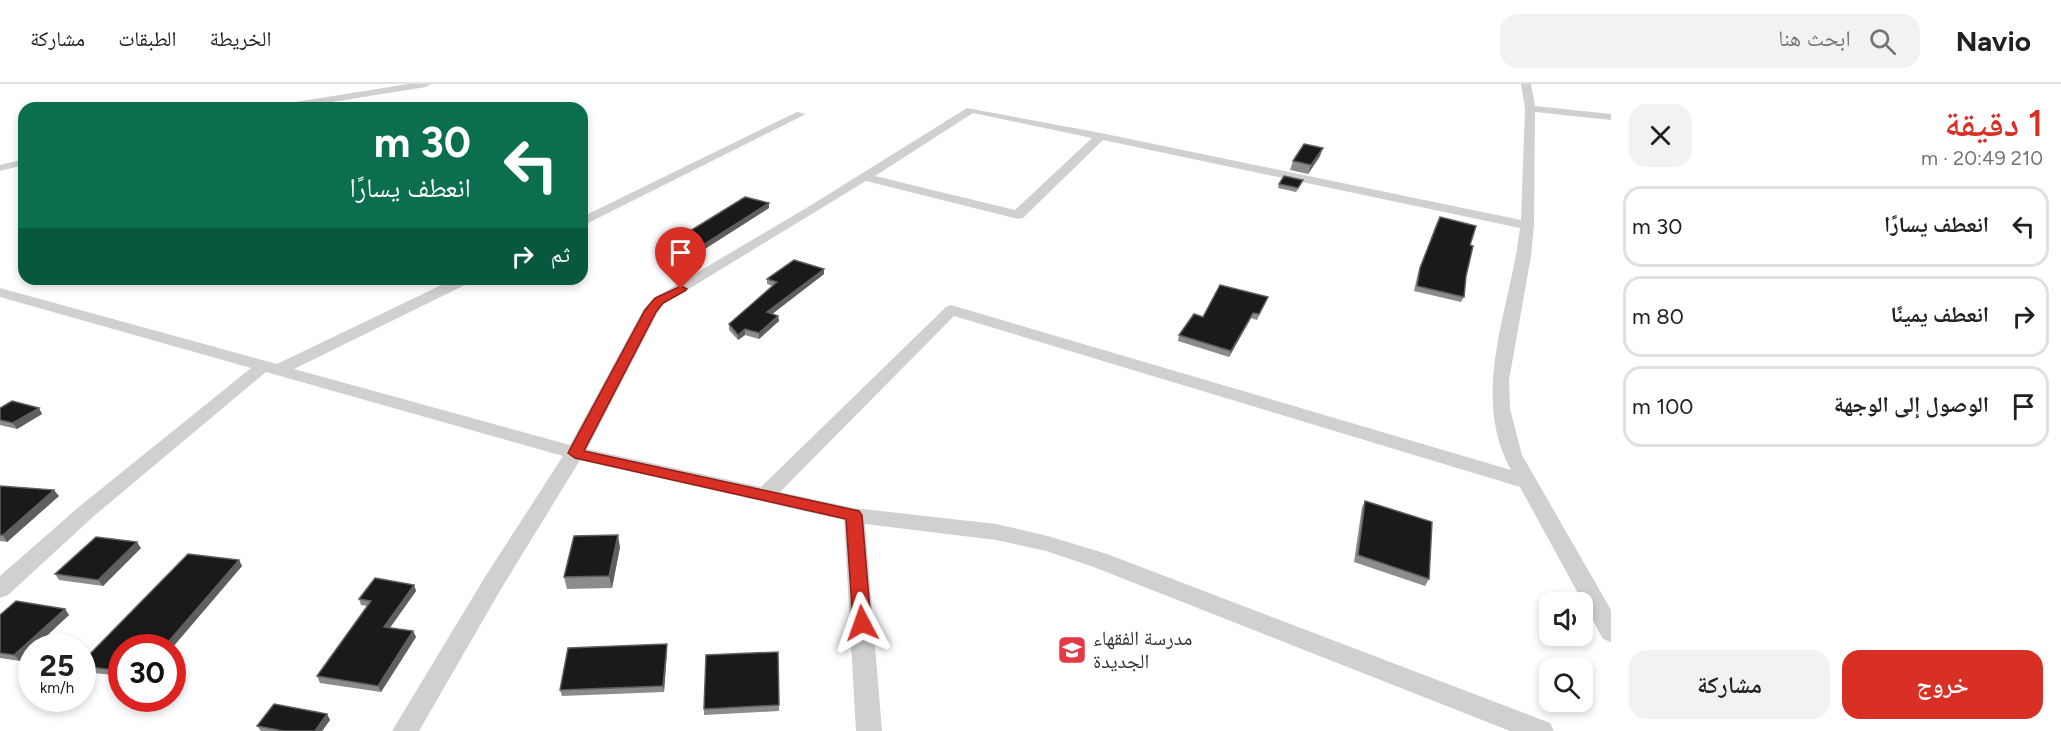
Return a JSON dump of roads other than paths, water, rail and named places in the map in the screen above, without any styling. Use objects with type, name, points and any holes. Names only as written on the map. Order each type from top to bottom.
[{"type":"street","points":[[314,102],[426,84]]},
{"type":"street","points":[[1526,84],[1530,108],[1527,225],[1524,256],[1500,380],[1499,400],[1502,423],[1512,455],[1611,632]]},
{"type":"street","points":[[1530,108],[1611,117]]},
{"type":"street","points":[[405,731],[492,583],[575,453],[651,310],[659,301],[865,177],[970,110],[1527,225]]},
{"type":"street","points":[[588,219],[801,114]]},
{"type":"street","points":[[865,177],[1018,215],[1101,136]]},
{"type":"street","points":[[0,168],[18,164]]},
{"type":"street","points":[[0,589],[87,511],[271,368],[452,285]]},
{"type":"street","points":[[0,292],[575,453],[854,515],[996,532],[1048,544],[1089,557],[1541,731]]},
{"type":"street","points":[[765,495],[951,310],[1527,482]]},
{"type":"street","points":[[854,515],[869,731]]},
{"type":"place","name":"مدرسة الفقهاء الجديدة","points":[[1072,650]]}]
